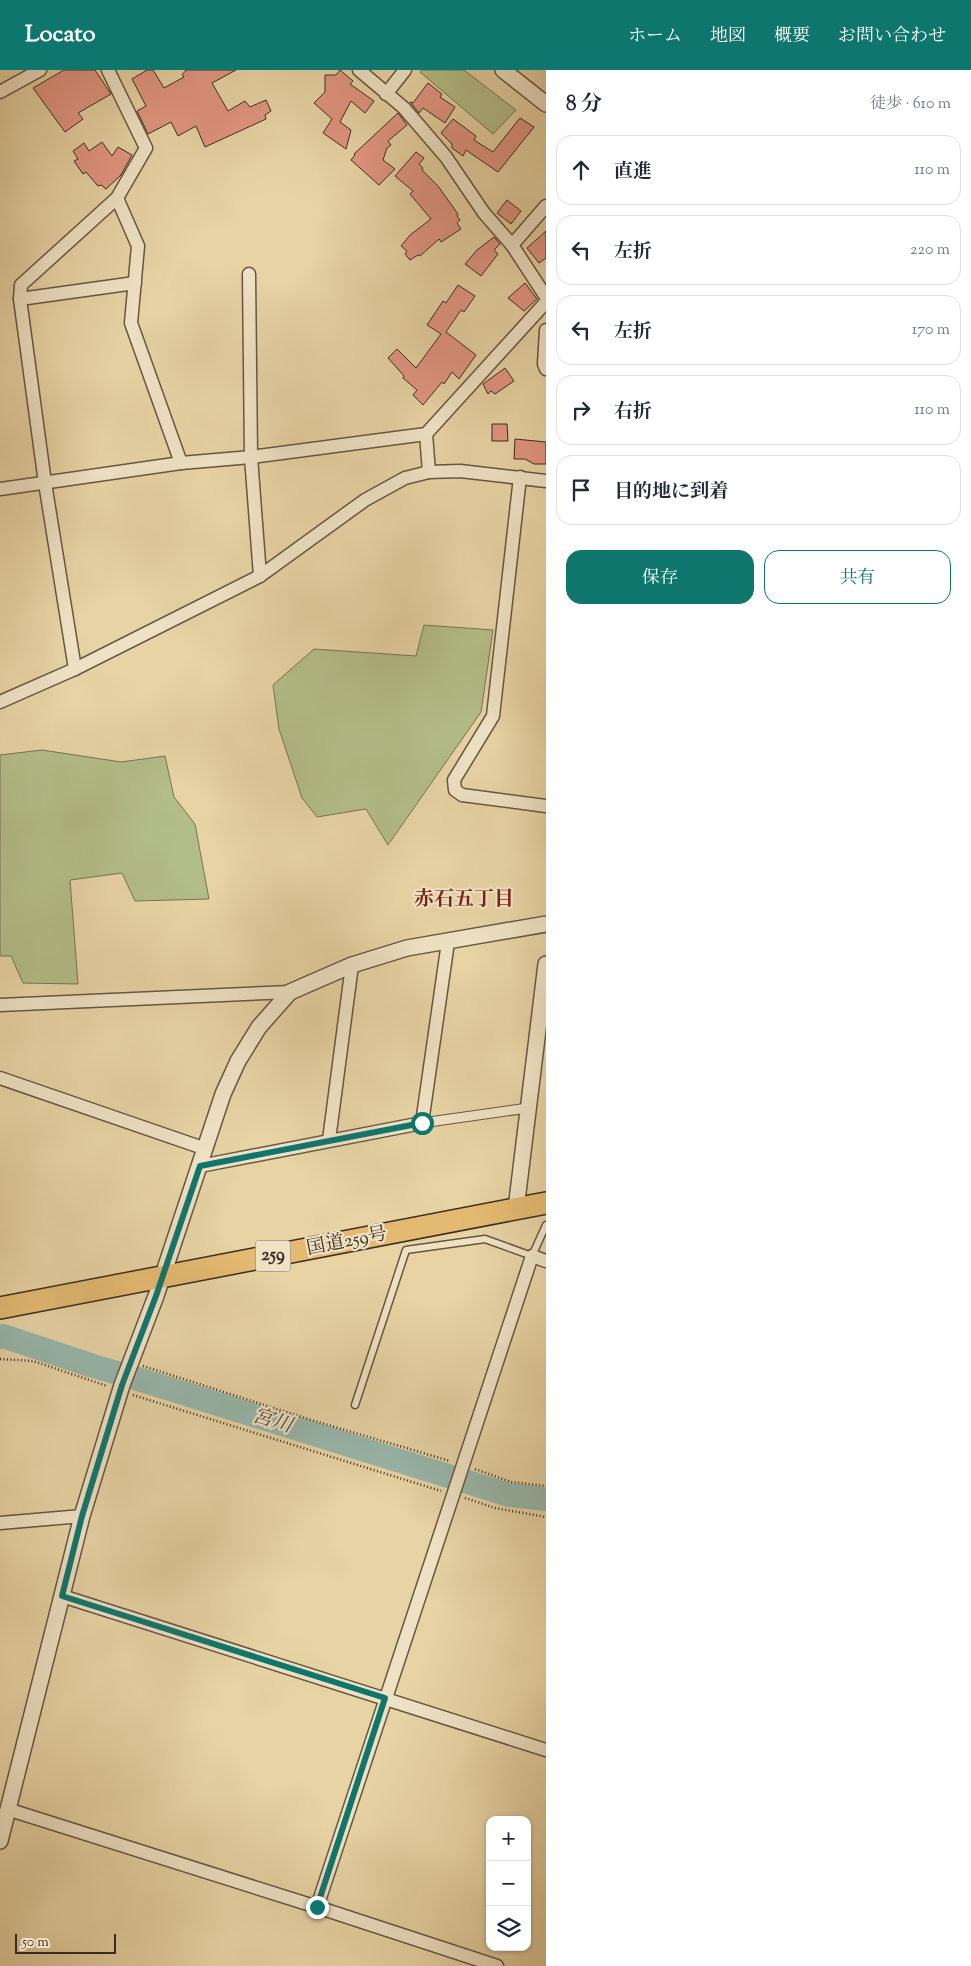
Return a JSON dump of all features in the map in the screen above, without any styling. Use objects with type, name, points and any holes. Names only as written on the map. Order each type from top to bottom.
[{"type":"highway","name":"国道259号","points":[[0,1308],[546,1203]]},
{"type":"street","points":[[0,92],[40,70]]},
{"type":"street","points":[[75,669],[45,483],[20,299],[21,285],[117,198],[146,148],[108,70]]},
{"type":"street","points":[[359,70],[404,108],[446,157],[484,213],[512,245],[546,297]]},
{"type":"street","points":[[386,94],[405,70]]},
{"type":"street","points":[[503,70],[546,104]]},
{"type":"street","points":[[117,198],[138,246],[131,323],[181,463]]},
{"type":"street","points":[[512,245],[546,206]]},
{"type":"street","points":[[249,274],[252,457],[260,576]]},
{"type":"street","points":[[20,299],[135,283]]},
{"type":"street","points":[[0,489],[181,463],[252,457],[426,434],[546,302]]},
{"type":"street","points":[[546,330],[544,364],[546,369]]},
{"type":"street","points":[[426,434],[429,472]]},
{"type":"street","points":[[0,702],[75,669],[260,576],[365,500],[405,478],[429,472],[460,471],[546,480]]},
{"type":"street","points":[[520,477],[493,716],[454,780],[455,790],[462,795],[546,806]]},
{"type":"street","points":[[0,1005],[290,992],[352,965],[406,948],[546,924]]},
{"type":"street","points":[[422,1123],[448,942]]},
{"type":"street","points":[[516,1209],[546,964]]},
{"type":"street","points":[[330,1140],[352,965]]},
{"type":"street","points":[[0,1841],[82,1516],[129,1363],[161,1278],[224,1094],[238,1061],[259,1026],[290,992]]},
{"type":"street","points":[[0,1078],[206,1149]]},
{"type":"street","points":[[200,1166],[422,1123],[528,1108]]},
{"type":"street","points":[[317,1907],[532,1256],[546,1261]]},
{"type":"street","points":[[0,1523],[82,1516]]},
{"type":"street","points":[[62,1596],[546,1750]]},
{"type":"street","points":[[7,1810],[317,1907],[497,1966]]},
{"type":"lane","points":[[355,1405],[406,1250],[484,1239],[532,1256],[546,1224]]},
{"type":"path","points":[[0,1359],[33,1360],[453,1492],[495,1508],[546,1517]]},
{"type":"path","points":[[129,1363],[308,1419],[462,1464],[511,1482],[546,1486]]},
{"type":"green space","points":[[422,70],[464,70],[516,110],[493,134],[420,72]]},
{"type":"green space","points":[[424,625],[493,630],[481,712],[388,845],[366,809],[317,817],[302,798],[279,729],[273,685],[314,649],[416,656]]},
{"type":"green space","points":[[42,750],[121,762],[165,756],[174,797],[195,824],[209,899],[135,901],[122,873],[70,880],[78,984],[23,983],[11,956],[0,956],[0,755]]},
{"type":"building","points":[[64,70],[95,70],[111,94],[78,113],[83,119],[65,132],[33,88]]},
{"type":"building","points":[[147,70],[153,70],[164,88],[184,77],[182,75],[186,70],[236,70],[212,83],[228,111],[245,101],[250,107],[266,100],[271,111],[265,115],[266,119],[205,147],[196,126],[178,136],[171,122],[148,134],[137,111],[146,106],[132,79]]},
{"type":"building","points":[[340,70],[353,81],[350,84],[374,101],[365,113],[351,101],[340,122],[351,130],[346,149],[323,133],[332,119],[314,103],[325,92],[325,75],[336,75]]},
{"type":"building","points":[[428,83],[442,94],[440,97],[455,107],[445,123],[423,108],[419,113],[410,102],[413,103]]},
{"type":"building","points":[[398,113],[407,125],[388,141],[391,145],[387,148],[383,160],[395,169],[379,185],[351,160],[354,154]]},
{"type":"building","points":[[520,118],[534,127],[498,172],[466,150],[463,156],[452,148],[452,144],[441,133],[453,119],[476,136],[474,140],[493,152]]},
{"type":"building","points":[[102,142],[112,156],[118,147],[132,155],[121,175],[106,189],[101,185],[98,186],[86,172],[83,174],[74,161],[78,159],[73,151],[84,143],[89,151]]},
{"type":"building","points":[[416,152],[424,158],[419,164],[423,168],[422,170],[438,186],[458,214],[457,216],[460,220],[457,223],[461,229],[441,242],[439,239],[420,256],[418,255],[410,260],[405,254],[407,251],[401,246],[410,235],[431,219],[410,194],[413,191],[395,176]]},
{"type":"building","points":[[507,200],[521,211],[511,224],[497,213]]},
{"type":"building","points":[[546,231],[546,258],[539,263],[527,248]]},
{"type":"building","points":[[494,237],[500,244],[494,250],[498,254],[481,276],[465,264],[477,250]]},
{"type":"building","points":[[525,283],[537,299],[524,311],[508,298]]},
{"type":"building","points":[[458,285],[475,296],[464,312],[461,310],[446,332],[476,355],[459,379],[452,372],[444,384],[442,382],[423,405],[413,395],[417,390],[403,378],[404,376],[388,358],[397,349],[416,368],[441,334],[427,325],[443,301],[446,303]]},
{"type":"building","points":[[505,368],[514,381],[495,394],[491,391],[488,394],[483,384]]},
{"type":"building","points":[[492,424],[507,424],[508,441],[492,441]]},
{"type":"building","points":[[515,439],[546,442],[546,464],[534,464],[525,459],[514,459]]},
{"type":"waterway","name":"宮川","points":[[0,1337],[3,1336],[93,1366],[509,1495],[546,1499]]},
{"type":"district","name":"赤石五丁目","points":[[464,900]]},
{"type":"route","points":[[317,1907],[385,1698],[62,1596],[82,1516],[122,1385],[156,1296],[200,1166],[422,1123]]}]
